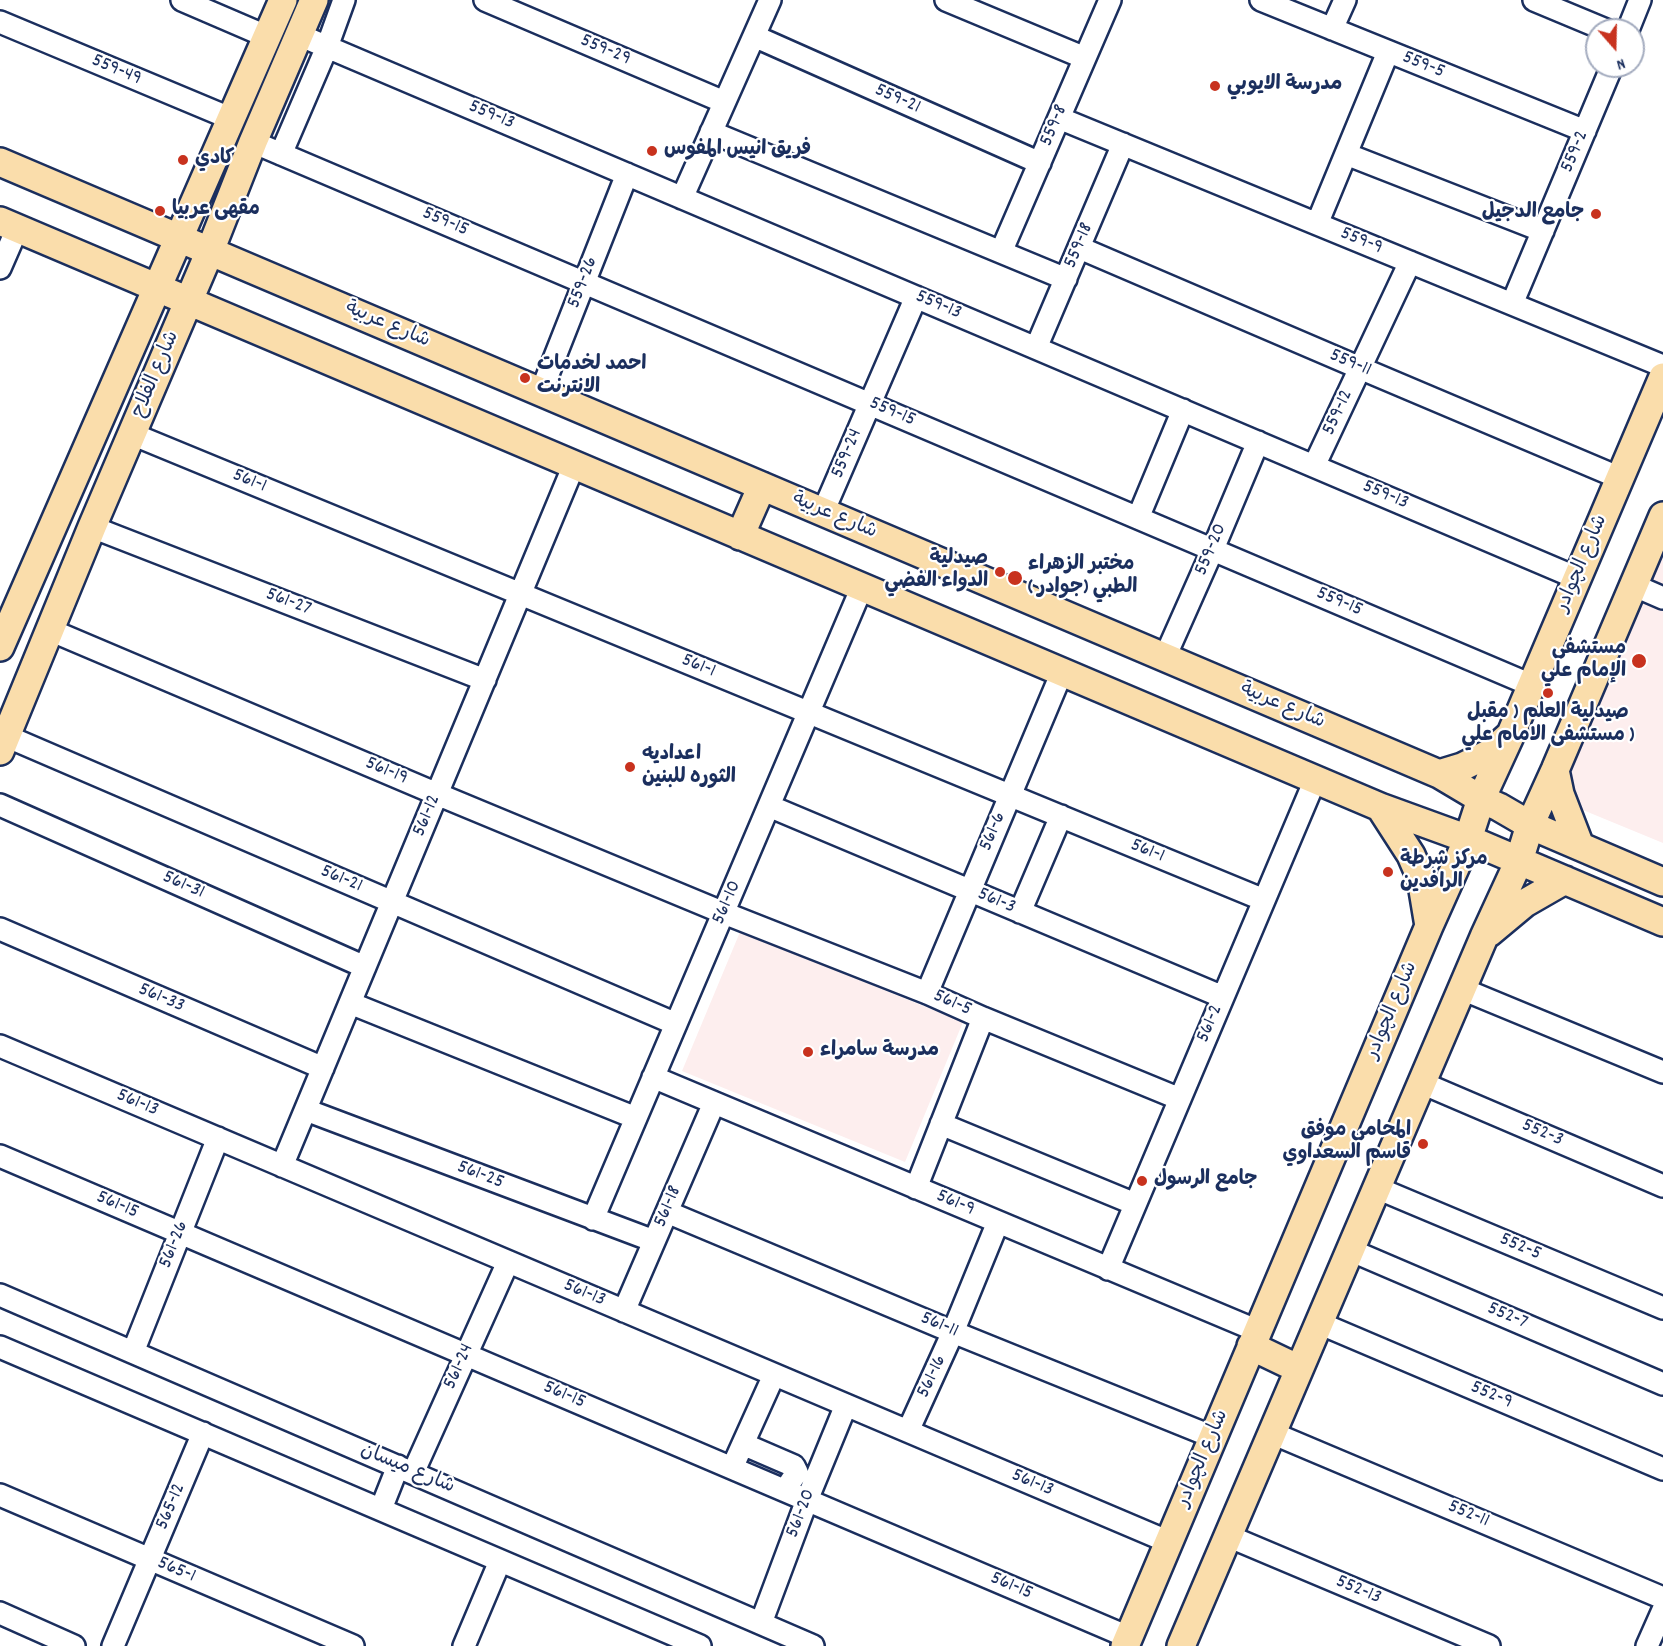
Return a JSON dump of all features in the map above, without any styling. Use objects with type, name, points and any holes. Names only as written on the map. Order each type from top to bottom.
[{"type":"main road","name":"شارع الفلاح","points":[[0,647],[283,0]]},
{"type":"main road","name":"شارع الفلاح","points":[[3,743],[314,0]]},
{"type":"main road","name":"شارع عربية","points":[[0,162],[1439,774],[1530,825],[1663,882]]},
{"type":"main road","points":[[130,217],[151,221],[176,215],[196,201]]},
{"type":"main road","points":[[228,205],[231,233],[240,256],[260,272]]},
{"type":"main road","points":[[8,225],[1315,780],[1380,807],[1468,839],[1663,922]]},
{"type":"main road","points":[[97,263],[118,277],[130,303],[138,331]]},
{"type":"main road","points":[[169,346],[184,333],[208,324],[242,324]]},
{"type":"main road","name":"شارع الچوادر","points":[[1127,1641],[1429,926],[1468,839],[1481,799],[1663,377]]},
{"type":"main road","points":[[740,536],[762,486]]},
{"type":"main road","points":[[1181,1646],[1484,937],[1519,861],[1530,825],[1663,516]]},
{"type":"main road","points":[[1439,774],[1462,767],[1490,753],[1510,736]]},
{"type":"main road","points":[[1555,770],[1560,794],[1580,846]]},
{"type":"main road","points":[[1380,807],[1411,855],[1421,878],[1429,926]]},
{"type":"main road","points":[[1484,937],[1525,903],[1564,880]]},
{"type":"main road","points":[[1254,1339],[1299,1369]]},
{"type":"street","points":[[182,0],[268,37]]},
{"type":"street","points":[[281,154],[327,47],[344,0]]},
{"type":"street","name":"559-29","points":[[485,0],[724,102]]},
{"type":"street","points":[[682,198],[770,0]]},
{"type":"street","points":[[946,0],[1085,58]]},
{"type":"street","name":"559-8","points":[[1001,252],[1110,0]]},
{"type":"street","name":"559-5","points":[[1261,0],[1585,131]]},
{"type":"street","points":[[1332,29],[1345,0]]},
{"type":"street","points":[[1534,0],[1585,21]]},
{"type":"street","points":[[1633,18],[1640,0]]},
{"type":"street","name":"559-49","points":[[0,22],[232,119]]},
{"type":"street","name":"559-13","points":[[299,35],[1577,578]]},
{"type":"street","name":"559-21","points":[[753,36],[1040,163]]},
{"type":"street","points":[[1317,224],[1389,51]]},
{"type":"street","name":"559-2","points":[[1512,304],[1607,78]]},
{"type":"street","name":"559-9","points":[[1059,118],[1663,366]]},
{"type":"street","points":[[711,132],[1066,279]]},
{"type":"street","name":"559-15","points":[[253,142],[1532,685]]},
{"type":"street","name":"559-18","points":[[1036,348],[1123,144]]},
{"type":"street","points":[[1346,154],[1543,231]]},
{"type":"street","name":"559-26","points":[[542,392],[627,174]]},
{"type":"street","points":[[0,268],[8,225]]},
{"type":"street","name":"559-11","points":[[1080,248],[1620,477]]},
{"type":"street","name":"559-12","points":[[1314,466],[1410,262]]},
{"type":"street","name":"559-24","points":[[823,512],[916,297]]},
{"type":"street","points":[[1138,518],[1183,410]]},
{"type":"street","name":"561-1","points":[[132,434],[1264,900]]},
{"type":"street","name":"559-20","points":[[1165,657],[1258,442]]},
{"type":"street","name":"561-12","points":[[282,1166],[574,465]]},
{"type":"street","name":"561-27","points":[[92,527],[485,680]]},
{"type":"street","points":[[1634,585],[1663,598]]},
{"type":"street","name":"561-10","points":[[593,1219],[862,587]]},
{"type":"street","name":"561-19","points":[[50,630],[724,913]]},
{"type":"street","name":"561-6","points":[[927,993],[1062,672]]},
{"type":"street","name":"561-21","points":[[3,743],[392,902],[676,1024]]},
{"type":"street","name":"561-2","points":[[1108,1269],[1315,780]]},
{"type":"street","name":"561-31","points":[[0,805],[365,968]]},
{"type":"street","name":"561-3","points":[[769,806],[1223,997]]},
{"type":"street","points":[[1020,912],[1061,816]]},
{"type":"street","name":"561-5","points":[[724,913],[927,993],[1180,1099]]},
{"type":"street","name":"561-33","points":[[0,929],[323,1068]]},
{"type":"street","points":[[1462,989],[1663,1072]]},
{"type":"street","points":[[350,1003],[636,1118]]},
{"type":"street","points":[[916,1188],[983,1018]]},
{"type":"street","name":"561-13","points":[[0,1046],[1168,1542]]},
{"type":"street","name":"561-9","points":[[653,1077],[1108,1269],[1254,1339]]},
{"type":"street","name":"552-3","points":[[1422,1083],[1663,1186]]},
{"type":"street","name":"561-18","points":[[624,1311],[714,1103]]},
{"type":"street","name":"561-25","points":[[306,1110],[654,1241]]},
{"type":"street","points":[[941,1124],[1135,1204]]},
{"type":"street","name":"561-26","points":[[133,1352],[218,1138]]},
{"type":"street","name":"561-15","points":[[0,1156],[785,1490],[1127,1641]]},
{"type":"street","name":"552-5","points":[[1377,1188],[1663,1308]]},
{"type":"street","name":"561-11","points":[[667,1212],[953,1332],[1213,1437]]},
{"type":"street","name":"561-16","points":[[908,1431],[953,1332],[998,1222]]},
{"type":"street","name":"552-7","points":[[1350,1250],[1663,1384]]},
{"type":"street","name":"561-24","points":[[381,1509],[405,1470],[466,1354],[508,1262]]},
{"type":"street","name":"شارع ميسان","points":[[0,1295],[813,1646]]},
{"type":"street","name":"552-9","points":[[1319,1323],[1663,1469]]},
{"type":"street","points":[[0,1347],[699,1646]]},
{"type":"street","points":[[732,1468],[774,1375]]},
{"type":"street","name":"561-20","points":[[761,1623],[807,1500],[846,1405]]},
{"type":"street","name":"552-11","points":[[1272,1433],[1663,1598]]},
{"type":"street","name":"565-12","points":[[113,1646],[203,1434]]},
{"type":"street","points":[[742,1444],[794,1466],[797,1472],[785,1490]]},
{"type":"street","name":"565-1","points":[[0,1495],[353,1646]]},
{"type":"street","name":"552-13","points":[[1228,1536],[1489,1646]]},
{"type":"street","points":[[464,1646],[500,1561]]},
{"type":"street","points":[[1647,1646],[1663,1611]]},
{"type":"street","points":[[0,1613],[74,1646]]},
{"type":"shaded area","name":"مستشفى الإمام علي","points":[[1663,548],[1663,843],[1578,808],[1566,774]]},
{"type":"shaded area","points":[[740,932],[963,1022],[905,1162],[682,1071]]},
{"type":"place","name":"مدرسة الايوبي","points":[[1215,86]]},
{"type":"place","name":"فريق انيس المفوس","points":[[652,151]]},
{"type":"place","name":"كادي","points":[[183,160]]},
{"type":"place","name":"مقهى عربيا","points":[[160,211]]},
{"type":"place","name":"جامع الدجيل","points":[[1596,214]]},
{"type":"place","name":"احمد لخدمات الانترنت","points":[[525,378]]},
{"type":"place","name":"صيدلية الدواء الفضي","points":[[1000,572]]},
{"type":"place","name":"مختبر الزهراء الطبي (جوادر )","points":[[1015,578]]},
{"type":"place","name":"مستشفى الإمام علي","points":[[1639,661]]},
{"type":"place","name":"صيدلية العلم ( مقبل مستشفى الامام علي )","points":[[1548,693]]},
{"type":"place","name":"اعداديه الثوره للبنين","points":[[630,767]]},
{"type":"place","name":"مركز شرطة الرافدين","points":[[1388,872]]},
{"type":"place","name":"مدرسة سامراء","points":[[808,1052]]},
{"type":"place","name":"المحامي موفق قاسم السعداوي","points":[[1423,1144]]},
{"type":"place","name":"جامع الرسول","points":[[1142,1181]]}]
